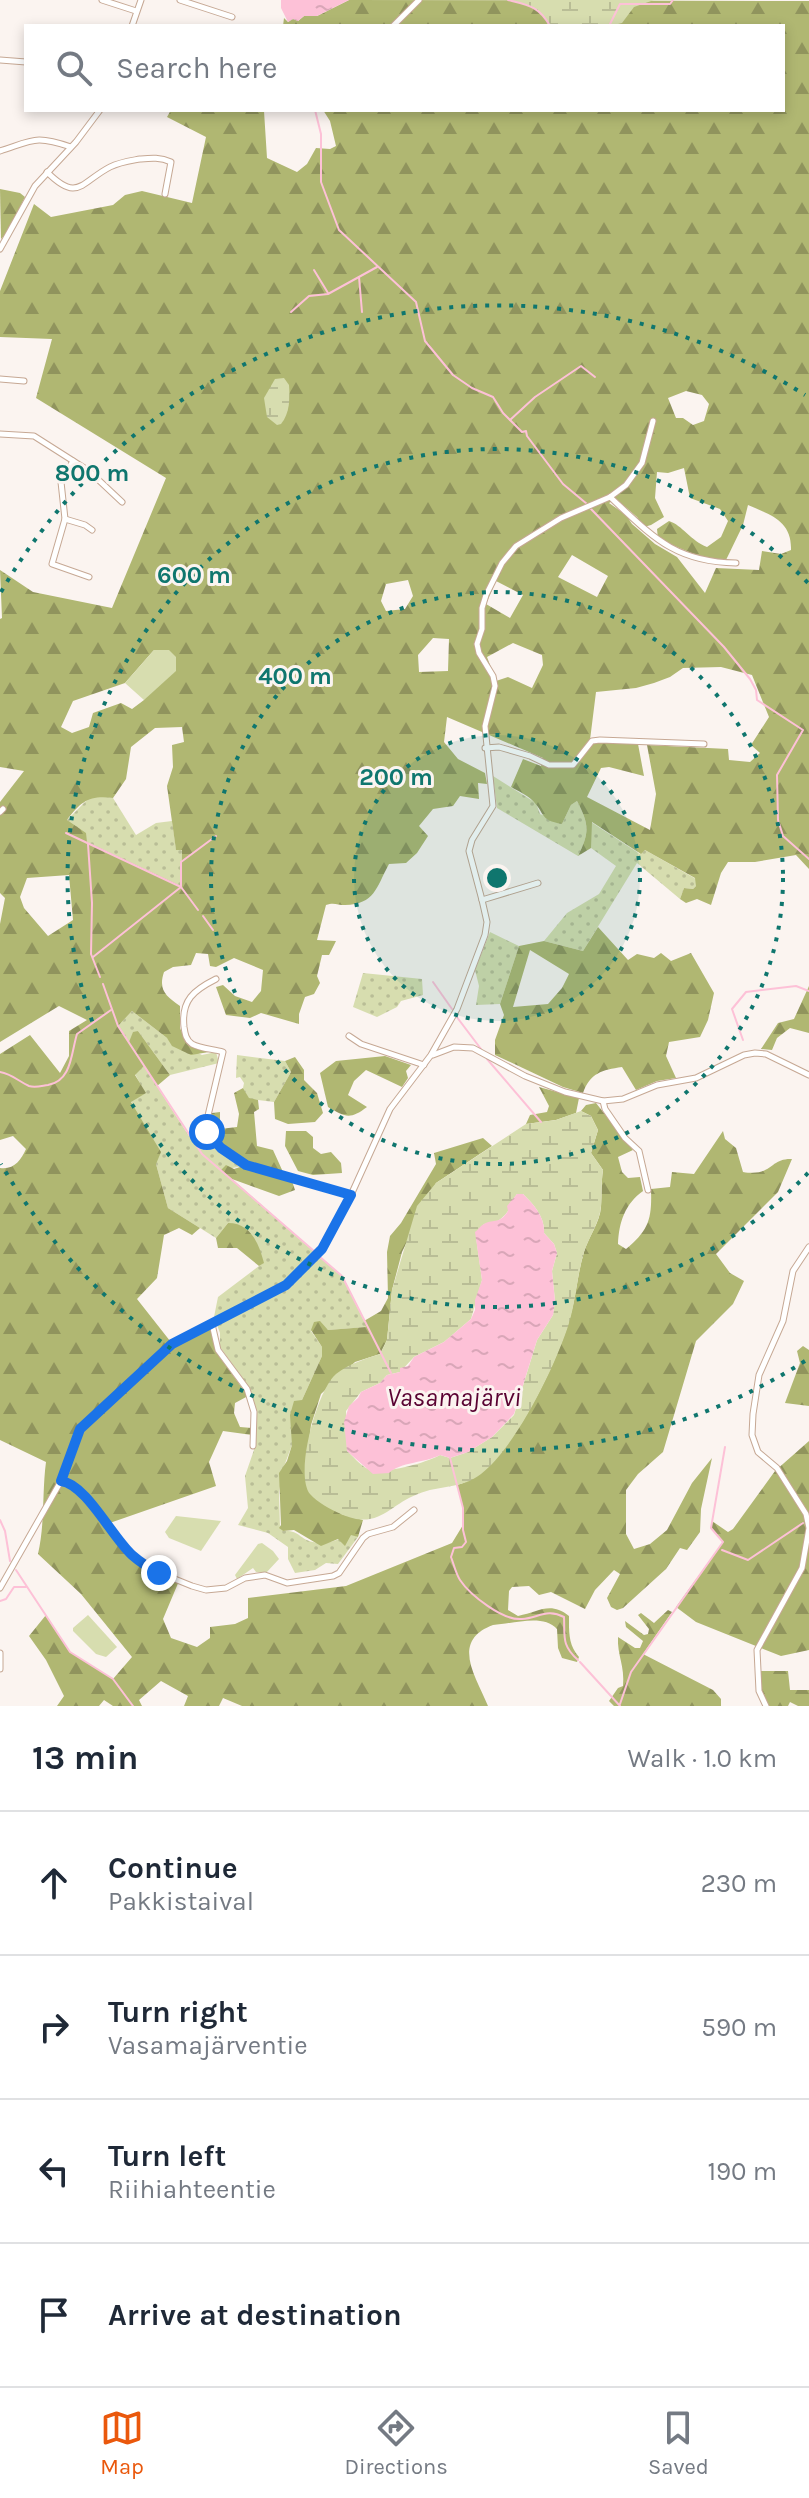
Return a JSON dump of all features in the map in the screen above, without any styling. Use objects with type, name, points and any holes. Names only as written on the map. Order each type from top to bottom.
[{"type":"street","points":[[102,0],[136,11]]},
{"type":"street","points":[[133,24],[141,0]]},
{"type":"street","points":[[180,0],[232,17]]},
{"type":"street","points":[[395,24],[419,0]]},
{"type":"street","points":[[0,60],[24,62]]},
{"type":"street","points":[[0,249],[35,186],[98,112]]},
{"type":"street","points":[[0,151],[33,139],[46,139],[71,147]]},
{"type":"street","points":[[47,172],[69,189],[81,188],[107,168],[121,162],[164,158],[171,162],[165,194]]},
{"type":"street","points":[[0,379],[24,381]]},
{"type":"street","points":[[0,1588],[61,1481],[80,1429],[172,1344],[286,1285],[322,1249],[351,1195],[390,1109],[431,1055],[457,1009],[487,922],[469,851],[472,840],[493,806],[485,726],[495,686],[477,644],[483,622],[482,608],[502,563],[516,546],[561,518],[610,497],[626,485],[642,463],[653,421]]},
{"type":"street","points":[[0,434],[34,436],[89,471],[122,502]]},
{"type":"street","points":[[73,461],[61,482],[65,519],[52,564],[89,577]]},
{"type":"street","points":[[610,497],[643,531],[671,548],[705,562],[736,563]]},
{"type":"street","points":[[65,519],[92,530]]},
{"type":"street","points":[[485,748],[499,747],[549,765],[573,765],[592,741],[704,744]]},
{"type":"street","points":[[482,900],[538,883]]},
{"type":"street","points":[[216,979],[191,994],[186,1001],[183,1020],[188,1040],[223,1052],[206,1124],[211,1139],[246,1165],[351,1195]]},
{"type":"street","points":[[349,1036],[361,1044],[424,1065]]},
{"type":"street","points":[[431,1055],[454,1047],[473,1048],[525,1076],[565,1092],[603,1101],[623,1099],[657,1085],[696,1078],[744,1055],[766,1054],[809,1075]]},
{"type":"street","points":[[603,1101],[625,1138],[639,1151],[648,1190]]},
{"type":"street","points":[[806,1514],[777,1468],[758,1452],[752,1425],[759,1375],[783,1321],[793,1271],[809,1247]]},
{"type":"street","points":[[212,1324],[218,1350],[247,1389],[254,1412],[253,1446]]},
{"type":"street","points":[[61,1481],[67,1481],[79,1490],[130,1554],[150,1569],[206,1590],[226,1588],[254,1576],[274,1576],[287,1583],[333,1576],[339,1573],[363,1538],[393,1527],[414,1510]]},
{"type":"street","points":[[766,1706],[759,1691],[757,1656],[761,1640],[802,1568],[808,1541],[806,1514],[809,1504]]},
{"type":"street","points":[[0,1653],[0,1669]]},
{"type":"green space","points":[[349,0],[809,1],[809,869],[796,855],[755,862],[728,862],[721,873],[711,905],[697,899],[686,903],[680,899],[684,888],[693,889],[696,886],[695,878],[645,850],[641,854],[592,822],[591,848],[578,856],[585,841],[586,828],[577,801],[571,805],[562,824],[546,818],[531,799],[511,787],[523,759],[541,766],[543,758],[447,717],[444,742],[458,759],[485,773],[487,784],[478,783],[479,799],[460,796],[453,806],[433,809],[419,826],[428,836],[417,853],[406,863],[389,864],[369,898],[355,904],[326,905],[317,940],[336,941],[329,955],[322,955],[317,976],[320,983],[314,994],[305,997],[299,1024],[261,1013],[250,1018],[226,1015],[216,987],[223,985],[235,996],[252,1002],[261,991],[263,970],[234,958],[216,967],[210,966],[208,954],[196,953],[191,965],[173,967],[164,972],[162,984],[167,996],[180,1006],[180,1028],[186,1042],[209,1052],[191,1055],[172,1046],[167,1038],[132,1011],[118,1026],[129,1042],[133,1032],[138,1031],[170,1075],[157,1086],[144,1066],[135,1075],[146,1093],[131,1102],[161,1152],[156,1164],[168,1208],[200,1228],[192,1235],[179,1228],[164,1235],[157,1278],[137,1299],[174,1346],[211,1329],[219,1356],[248,1396],[235,1403],[234,1413],[240,1427],[252,1428],[252,1435],[223,1431],[209,1462],[216,1486],[104,1525],[120,1545],[145,1567],[179,1581],[163,1619],[171,1638],[197,1647],[210,1638],[210,1627],[235,1624],[248,1618],[248,1598],[346,1586],[452,1543],[463,1525],[463,1508],[457,1485],[475,1476],[510,1441],[552,1366],[568,1324],[584,1252],[601,1207],[603,1170],[591,1153],[598,1130],[591,1116],[581,1111],[586,1105],[596,1103],[633,1150],[618,1157],[622,1172],[628,1178],[640,1177],[643,1191],[627,1208],[622,1221],[618,1244],[626,1249],[648,1223],[651,1189],[670,1187],[672,1172],[694,1174],[723,1131],[725,1139],[736,1148],[743,1172],[760,1172],[779,1161],[792,1159],[778,1192],[716,1254],[730,1273],[744,1281],[733,1304],[696,1341],[663,1452],[638,1474],[626,1490],[626,1534],[634,1549],[650,1544],[667,1530],[692,1483],[712,1458],[701,1509],[700,1532],[687,1550],[680,1548],[666,1569],[617,1610],[611,1607],[607,1598],[620,1574],[614,1570],[595,1590],[585,1609],[551,1592],[539,1595],[529,1586],[512,1587],[509,1591],[508,1610],[518,1616],[550,1608],[569,1616],[570,1638],[579,1657],[577,1662],[562,1658],[557,1629],[536,1620],[493,1625],[472,1640],[470,1661],[488,1706],[242,1706],[223,1698],[219,1706],[184,1706],[188,1696],[161,1681],[139,1700],[142,1706],[113,1706],[104,1700],[99,1706],[57,1706],[64,1696],[46,1660],[29,1636],[46,1615],[70,1652],[113,1679],[132,1657],[81,1594],[38,1554],[46,1462],[0,1440],[0,1168],[16,1163],[26,1149],[13,1136],[0,1140],[0,1054],[30,1035],[60,1073],[69,1056],[69,1031],[87,1020],[59,1006],[0,1042],[0,924],[5,898],[0,893],[0,802],[24,771],[0,767],[0,570],[33,592],[112,608],[166,478],[36,398],[52,339],[0,337],[0,291],[34,204],[51,217],[113,205],[125,195],[142,191],[192,203],[206,137],[167,117],[170,112],[264,112],[267,158],[297,172],[307,164],[316,148],[336,146],[330,121],[324,112],[785,112],[785,24],[283,24],[284,18],[288,22],[293,19],[298,21],[304,16],[317,16]],"holes":[[[686,391],[702,395],[709,404],[704,421],[693,425],[683,418],[676,418],[668,398]],[[684,468],[690,498],[720,509],[728,521],[721,537],[707,547],[669,521],[657,529],[658,539],[700,556],[726,560],[743,525],[748,505],[772,516],[784,526],[791,550],[781,554],[762,551],[759,570],[716,568],[705,593],[677,557],[655,544],[609,503],[616,499],[644,527],[664,517],[655,498],[657,472],[668,473]],[[572,555],[608,576],[597,597],[558,577]],[[408,580],[413,596],[405,609],[386,611],[381,601],[386,584]],[[496,581],[523,595],[510,618],[486,604]],[[433,638],[449,639],[448,671],[419,672],[418,655]],[[513,643],[542,655],[543,665],[532,688],[508,677],[496,681],[487,657]],[[154,650],[144,700],[132,709],[121,703],[93,713],[89,727],[72,733],[61,727],[73,701],[125,683]],[[721,667],[752,675],[769,717],[751,745],[760,753],[750,762],[729,760],[728,749],[647,745],[656,794],[650,830],[587,797],[601,768],[609,767],[644,776],[638,744],[590,740],[596,692],[636,688],[670,677],[683,668]],[[182,727],[184,742],[172,745],[173,767],[167,786],[176,850],[182,850],[181,886],[87,842],[86,833],[67,820],[87,801],[113,798],[126,779],[131,747],[155,728]],[[69,875],[73,920],[48,936],[24,908],[20,897],[27,878]]]},
{"type":"green space","points":[[508,0],[654,0],[634,7],[618,24],[549,24],[537,10]]},
{"type":"green space","points":[[0,189],[25,197],[1,239]]},
{"type":"green space","points":[[284,378],[289,385],[289,405],[284,420],[277,425],[267,417],[264,398],[275,379]]},
{"type":"green space","points":[[154,650],[169,650],[176,657],[176,671],[144,700],[125,683]]},
{"type":"green space","points":[[493,776],[536,803],[540,814],[562,824],[571,805],[577,801],[586,828],[585,841],[578,856],[497,808]]},
{"type":"green space","points":[[95,795],[113,798],[136,835],[156,823],[172,821],[176,849],[182,849],[181,887],[87,842],[67,820]]},
{"type":"green space","points":[[591,822],[640,854],[645,850],[696,879],[696,886],[693,889],[684,888],[680,899],[637,863],[583,951],[544,941],[567,913],[599,894],[616,866],[591,848]]},
{"type":"green space","points":[[598,927],[628,960],[637,954],[654,958],[661,953],[671,961],[691,953],[714,993],[708,1020],[700,1037],[669,1042],[666,1056],[676,1078],[657,1081],[636,1090],[622,1067],[598,1074],[589,1081],[583,1093],[563,1087],[495,1055],[495,1040],[504,1015],[500,1004],[519,946],[544,941],[583,951]],"holes":[[[530,950],[569,974],[548,1004],[513,1007]]]},
{"type":"green space","points":[[490,932],[519,946],[500,1004],[476,1005],[479,986],[475,970]]},
{"type":"green space","points":[[363,973],[422,979],[423,995],[401,1001],[397,1007],[377,1017],[353,1007]]},
{"type":"green space","points":[[809,986],[809,1033],[790,1028],[777,1038],[772,1050],[761,1049],[778,1023],[794,1019]]},
{"type":"green space","points":[[132,1011],[167,1038],[202,1055],[216,1052],[219,1063],[170,1075],[138,1031],[129,1042],[118,1026]]},
{"type":"green space","points":[[237,1055],[285,1061],[291,1072],[274,1102],[249,1099],[243,1088],[244,1083],[240,1077],[236,1078]]},
{"type":"green space","points":[[385,1056],[411,1065],[402,1087],[366,1070],[354,1081],[348,1095],[367,1107],[348,1116],[328,1107],[320,1073],[336,1061]]},
{"type":"green space","points":[[295,1057],[304,1070],[304,1080],[317,1093],[323,1113],[315,1122],[288,1124],[275,1119],[274,1102],[291,1072],[285,1061]]},
{"type":"green space","points":[[144,1066],[189,1136],[204,1134],[243,1166],[222,1170],[342,1276],[367,1327],[328,1330],[322,1326],[311,1331],[322,1347],[322,1356],[302,1400],[279,1492],[280,1528],[283,1531],[318,1543],[351,1534],[358,1537],[338,1564],[326,1563],[315,1570],[295,1573],[288,1559],[288,1547],[268,1533],[238,1525],[248,1508],[245,1476],[255,1447],[256,1408],[246,1383],[220,1347],[220,1333],[214,1317],[218,1297],[263,1263],[228,1223],[216,1238],[168,1208],[156,1164],[131,1101],[145,1093],[135,1074]]},
{"type":"green space","points":[[539,1087],[579,1098],[576,1113],[556,1120],[526,1124],[530,1115],[547,1112],[549,1106]]},
{"type":"green space","points":[[243,1088],[249,1098],[258,1100],[259,1109],[254,1112],[257,1146],[273,1150],[283,1172],[280,1174],[234,1156],[211,1135],[212,1113],[220,1112],[220,1129],[237,1127],[239,1114],[234,1093]]},
{"type":"green space","points":[[581,1111],[591,1116],[598,1130],[591,1153],[603,1170],[601,1206],[584,1252],[563,1340],[545,1382],[521,1425],[508,1445],[474,1479],[418,1494],[365,1520],[324,1506],[310,1494],[306,1484],[306,1451],[315,1414],[336,1374],[380,1354],[387,1340],[392,1290],[417,1206],[436,1183],[526,1124],[556,1120]],"holes":[[[517,1194],[523,1194],[538,1212],[544,1233],[557,1253],[552,1271],[553,1315],[537,1340],[514,1415],[492,1437],[468,1452],[450,1458],[440,1455],[392,1470],[366,1468],[347,1451],[346,1411],[361,1392],[380,1383],[387,1375],[400,1372],[414,1357],[444,1342],[471,1319],[482,1280],[476,1237],[484,1224],[500,1219]]]},
{"type":"green space","points":[[286,1131],[306,1131],[313,1137],[313,1148],[321,1154],[331,1152],[341,1163],[342,1173],[313,1175],[298,1171],[285,1146]]},
{"type":"green space","points":[[483,1138],[492,1146],[436,1183],[402,1252],[392,1290],[387,1340],[380,1354],[355,1362],[321,1394],[311,1425],[307,1459],[341,1514],[363,1520],[358,1537],[351,1535],[345,1546],[338,1539],[321,1546],[294,1530],[283,1531],[279,1528],[279,1473],[292,1445],[290,1415],[294,1401],[302,1400],[322,1356],[322,1347],[311,1330],[314,1322],[320,1321],[328,1330],[366,1327],[364,1321],[381,1311],[388,1298],[387,1252],[390,1236],[436,1164],[434,1153]]},
{"type":"green space","points":[[226,1165],[234,1169],[243,1166],[292,1181],[295,1190],[279,1196],[232,1179],[221,1170]]},
{"type":"green space","points":[[228,1223],[243,1227],[253,1236],[264,1263],[259,1266],[237,1248],[218,1248],[216,1238]]},
{"type":"green space","points":[[803,1346],[809,1350],[809,1406],[785,1403],[800,1363],[797,1351]]},
{"type":"green space","points":[[809,1441],[809,1650],[781,1656],[696,1622],[676,1607],[723,1542],[711,1528],[712,1521],[728,1532],[733,1529],[775,1471]]},
{"type":"green space","points":[[176,1516],[221,1521],[201,1551],[169,1538],[165,1532]]},
{"type":"green space","points":[[262,1543],[279,1559],[266,1573],[256,1572],[253,1568],[237,1579],[235,1575],[258,1544]]},
{"type":"green space","points":[[668,1610],[672,1612],[643,1654],[713,1690],[721,1699],[721,1706],[614,1706],[609,1701],[623,1686],[618,1637],[635,1648],[640,1648],[643,1641],[626,1627],[625,1621],[644,1635],[648,1634],[649,1629],[638,1615],[641,1613],[654,1623]]},
{"type":"green space","points":[[88,1615],[117,1647],[106,1657],[96,1654],[73,1631]]},
{"type":"green space","points":[[760,1671],[788,1671],[790,1690],[809,1690],[809,1706],[790,1702],[788,1706],[769,1706],[763,1698]]},
{"type":"water","points":[[281,0],[349,0],[317,16],[304,16],[298,21],[293,19],[288,22],[281,8]]},
{"type":"water","name":"Vasamajärvi","points":[[517,1194],[523,1194],[538,1212],[544,1233],[557,1253],[552,1271],[553,1315],[537,1340],[514,1414],[492,1437],[468,1452],[450,1458],[440,1455],[389,1473],[373,1474],[347,1451],[344,1422],[349,1406],[361,1392],[380,1383],[387,1375],[400,1372],[400,1368],[408,1366],[414,1357],[444,1342],[471,1319],[482,1280],[475,1232],[484,1224],[502,1218]]},
{"type":"waterway","points":[[508,0],[537,10],[549,24]]},
{"type":"waterway","points":[[610,24],[620,4],[670,4],[673,0]]},
{"type":"waterway","points":[[316,112],[321,134],[321,182],[339,230],[416,302],[425,341],[453,375],[493,397],[503,413],[522,432],[526,431],[563,484],[587,504]]},
{"type":"waterway","points":[[291,312],[309,296],[328,294],[377,267]]},
{"type":"waterway","points":[[314,270],[328,293]]},
{"type":"waterway","points":[[359,277],[362,312]]},
{"type":"waterway","points":[[510,420],[535,397],[581,366],[595,377]]},
{"type":"waterway","points":[[591,509],[724,647],[750,679],[757,700],[803,730],[777,775],[778,820],[783,836],[809,859]]},
{"type":"waterway","points":[[66,833],[181,887],[198,910]]},
{"type":"waterway","points":[[93,957],[181,887],[181,862],[216,836]]},
{"type":"waterway","points":[[88,844],[91,954],[100,977]]},
{"type":"waterway","points":[[203,916],[213,930]]},
{"type":"waterway","points":[[433,982],[452,1009]]},
{"type":"waterway","points":[[103,984],[118,1026],[202,1154],[314,1251]]},
{"type":"waterway","points":[[743,1040],[732,1009],[746,992],[796,986],[809,991]]},
{"type":"waterway","points":[[0,1072],[31,1087],[56,1082],[66,1072],[77,1034],[111,1010]]},
{"type":"waterway","points":[[456,1016],[481,1049]]},
{"type":"waterway","points":[[487,1059],[541,1122]]},
{"type":"waterway","points":[[320,1257],[342,1276],[391,1373]]},
{"type":"waterway","points":[[620,1704],[631,1672],[723,1542],[711,1528],[725,1447]]},
{"type":"waterway","points":[[450,1458],[463,1508],[466,1542],[462,1547],[454,1548],[451,1557],[460,1580],[479,1599],[514,1619],[553,1613],[564,1617],[566,1645],[578,1660]]},
{"type":"waterway","points":[[0,1520],[10,1561]]},
{"type":"waterway","points":[[722,1550],[748,1560],[803,1523]]},
{"type":"waterway","points":[[16,1570],[70,1652],[113,1679],[133,1706]]},
{"type":"waterway","points":[[0,1601],[6,1599],[14,1587],[26,1587]]},
{"type":"waterway","points":[[580,1662],[620,1706]]},
{"type":"route","points":[[159,1573],[130,1554],[79,1490],[67,1481],[61,1481],[80,1429],[172,1344],[286,1285],[322,1249],[351,1195],[246,1165],[221,1148],[207,1132]]}]
